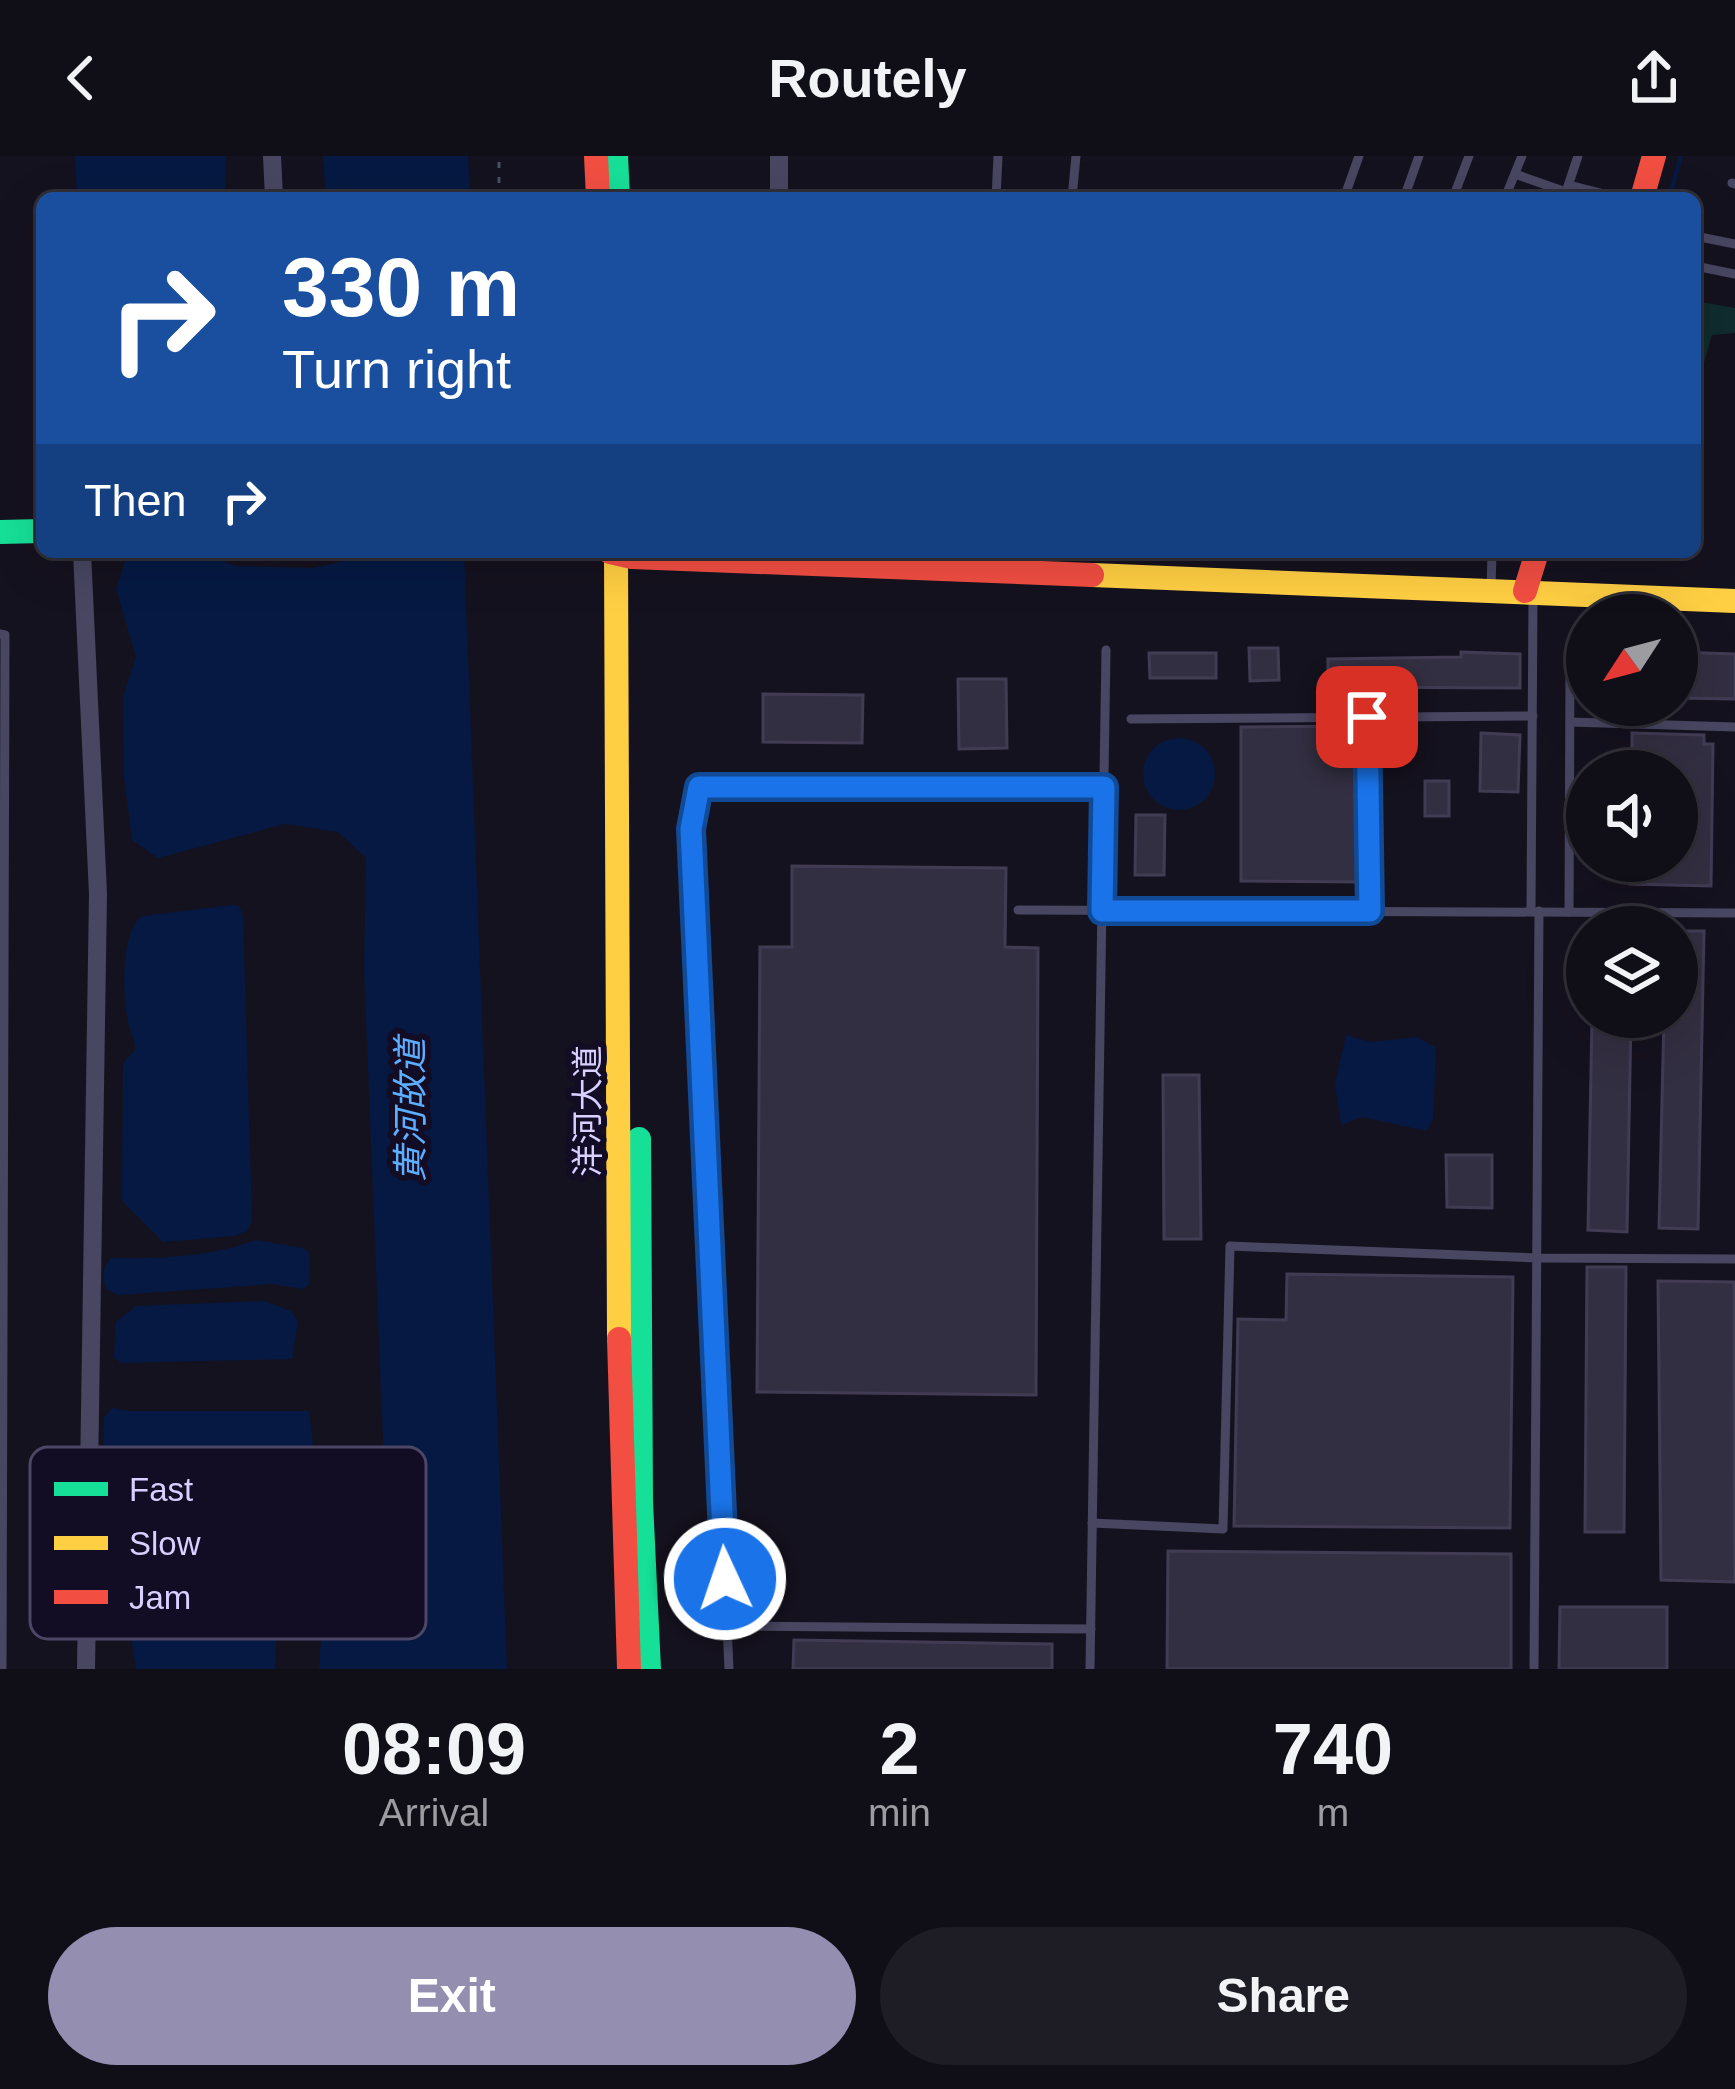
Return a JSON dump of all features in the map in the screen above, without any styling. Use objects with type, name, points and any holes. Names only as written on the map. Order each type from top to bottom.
[{"type":"main road","points":[[596,156],[598,192]]},
{"type":"main road","points":[[616,156],[618,192]]},
{"type":"main road","points":[[1644,192],[1654,156]]},
{"type":"main road","points":[[0,532],[36,532]]},
{"type":"main road","name":"洋河大道","points":[[621,558],[620,1386],[629,1669]]},
{"type":"main road","name":"洋河大道","points":[[621,558],[641,1502],[649,1669]]},
{"type":"main road","points":[[786,558],[1735,602]]},
{"type":"main road","points":[[1529,592],[1536,558]]},
{"type":"street","points":[[272,156],[274,192]]},
{"type":"street","points":[[779,156],[779,192]]},
{"type":"street","points":[[82,558],[98,894],[89,1447]]},
{"type":"street","points":[[86,1639],[86,1669]]},
{"type":"lane","points":[[996,192],[998,156]]},
{"type":"lane","points":[[1073,192],[1076,156]]},
{"type":"lane","points":[[1346,192],[1359,156]]},
{"type":"lane","points":[[1406,192],[1419,156]]},
{"type":"lane","points":[[1455,192],[1469,156]]},
{"type":"lane","points":[[1508,192],[1522,156]]},
{"type":"lane","points":[[1515,174],[1566,192],[1578,156]]},
{"type":"lane","points":[[1701,237],[1735,244]]},
{"type":"lane","points":[[1701,267],[1735,274]]},
{"type":"lane","points":[[1491,590],[1492,558]]},
{"type":"lane","points":[[1529,592],[1539,1258],[1534,1669]]},
{"type":"lane","points":[[0,634],[5,634],[2,1669]]},
{"type":"lane","points":[[1090,1669],[1106,650]]},
{"type":"lane","points":[[1131,719],[1532,716]]},
{"type":"lane","points":[[1367,717],[1370,911]]},
{"type":"lane","points":[[1569,906],[1570,726]]},
{"type":"lane","points":[[1698,726],[1735,727]]},
{"type":"lane","points":[[729,1669],[691,829],[699,787],[1104,787]]},
{"type":"lane","points":[[1018,910],[1566,911]]},
{"type":"lane","points":[[1698,913],[1735,913]]},
{"type":"lane","points":[[1092,1522],[1223,1529],[1230,1246],[1539,1258],[1735,1259]]},
{"type":"lane","points":[[727,1626],[1091,1629]]},
{"type":"path","points":[[499,192],[500,156]]},
{"type":"green space","points":[[1701,302],[1735,308],[1735,333],[1712,335],[1701,373]]},
{"type":"water","points":[[75,156],[225,156],[226,192],[77,192]]},
{"type":"water","points":[[323,156],[468,156],[470,192],[326,192]]},
{"type":"water","name":"黄河故道","points":[[126,558],[212,558],[236,566],[314,568],[347,558],[464,558],[507,1669],[319,1669],[321,1639],[426,1639],[426,1447],[383,1447],[364,970],[366,858],[338,832],[285,824],[158,858],[132,840],[124,778],[123,697],[136,657],[116,589]]},
{"type":"water","points":[[1179,738],[1204,749],[1215,774],[1204,799],[1179,810],[1154,799],[1143,774],[1154,749]]},
{"type":"water","points":[[239,906],[243,916],[252,1220],[247,1231],[234,1236],[163,1242],[122,1201],[123,1063],[135,1050],[125,996],[127,949],[142,916]]},
{"type":"water","points":[[1346,1035],[1371,1042],[1418,1037],[1436,1048],[1433,1120],[1426,1131],[1362,1117],[1341,1125],[1335,1085]]},
{"type":"water","points":[[256,1240],[303,1248],[309,1253],[310,1283],[303,1289],[272,1284],[119,1295],[105,1286],[104,1269],[111,1258],[184,1256]]},
{"type":"water","points":[[264,1301],[291,1311],[298,1321],[292,1359],[121,1363],[114,1358],[116,1322],[136,1306]]},
{"type":"water","points":[[112,1408],[309,1411],[313,1447],[103,1447],[104,1417]]},
{"type":"water","points":[[132,1639],[276,1639],[275,1669],[136,1669]]},
{"type":"building","points":[[1249,648],[1278,648],[1279,680],[1250,681]]},
{"type":"building","points":[[1461,652],[1520,654],[1520,688],[1328,687],[1328,659],[1461,657]]},
{"type":"building","points":[[1149,653],[1216,653],[1216,678],[1150,678]]},
{"type":"building","points":[[1698,653],[1735,654],[1735,699],[1698,698]]},
{"type":"building","points":[[958,679],[1006,679],[1007,748],[959,749]]},
{"type":"building","points":[[763,694],[863,695],[862,743],[763,742]]},
{"type":"building","points":[[1358,726],[1361,882],[1241,881],[1241,727]]},
{"type":"building","points":[[1481,733],[1520,735],[1518,792],[1480,791]]},
{"type":"building","points":[[1632,733],[1704,735],[1704,744],[1713,744],[1711,886],[1630,884],[1698,882],[1698,750],[1632,750]]},
{"type":"building","points":[[1425,781],[1449,781],[1449,816],[1425,816]]},
{"type":"building","points":[[1136,815],[1165,815],[1164,875],[1135,875]]},
{"type":"building","points":[[792,866],[1006,868],[1005,947],[1038,948],[1036,1395],[757,1392],[760,947],[792,947]]},
{"type":"building","points":[[1698,931],[1704,931],[1698,1229],[1659,1228],[1664,1038],[1698,1038]]},
{"type":"building","points":[[1592,1038],[1631,1038],[1627,1232],[1588,1230]]},
{"type":"building","points":[[1163,1075],[1199,1075],[1201,1239],[1164,1239]]},
{"type":"building","points":[[1446,1155],[1492,1155],[1492,1208],[1447,1207]]},
{"type":"building","points":[[1587,1267],[1626,1267],[1624,1532],[1585,1532]]},
{"type":"building","points":[[1287,1274],[1513,1277],[1510,1528],[1234,1526],[1238,1319],[1286,1320]]},
{"type":"building","points":[[1658,1281],[1734,1282],[1735,1582],[1661,1580]]},
{"type":"building","points":[[1168,1551],[1511,1554],[1511,1669],[1167,1669]]},
{"type":"building","points":[[1560,1607],[1667,1607],[1667,1669],[1559,1669]]},
{"type":"building","points":[[794,1640],[1052,1644],[1052,1669],[793,1669]]},
{"type":"waterway","points":[[1671,192],[1681,156]]},
{"type":"traffic: fast","points":[[616,156],[618,192]]},
{"type":"traffic: fast","points":[[0,532],[36,531]]},
{"type":"traffic: fast","points":[[639,1139],[641,1502],[649,1669]]},
{"type":"traffic: slow","points":[[616,558],[619,1339]]},
{"type":"traffic: slow","points":[[1092,575],[1735,601]]},
{"type":"traffic: jam","points":[[596,156],[598,192]]},
{"type":"traffic: jam","points":[[1644,192],[1654,156]]},
{"type":"traffic: jam","points":[[658,558],[1092,575]]},
{"type":"traffic: jam","points":[[1525,591],[1535,558]]},
{"type":"traffic: jam","points":[[619,1339],[629,1669]]},
{"type":"route","points":[[725,1579],[691,829],[699,787],[1104,787],[1102,911],[1370,911],[1367,717]]}]
